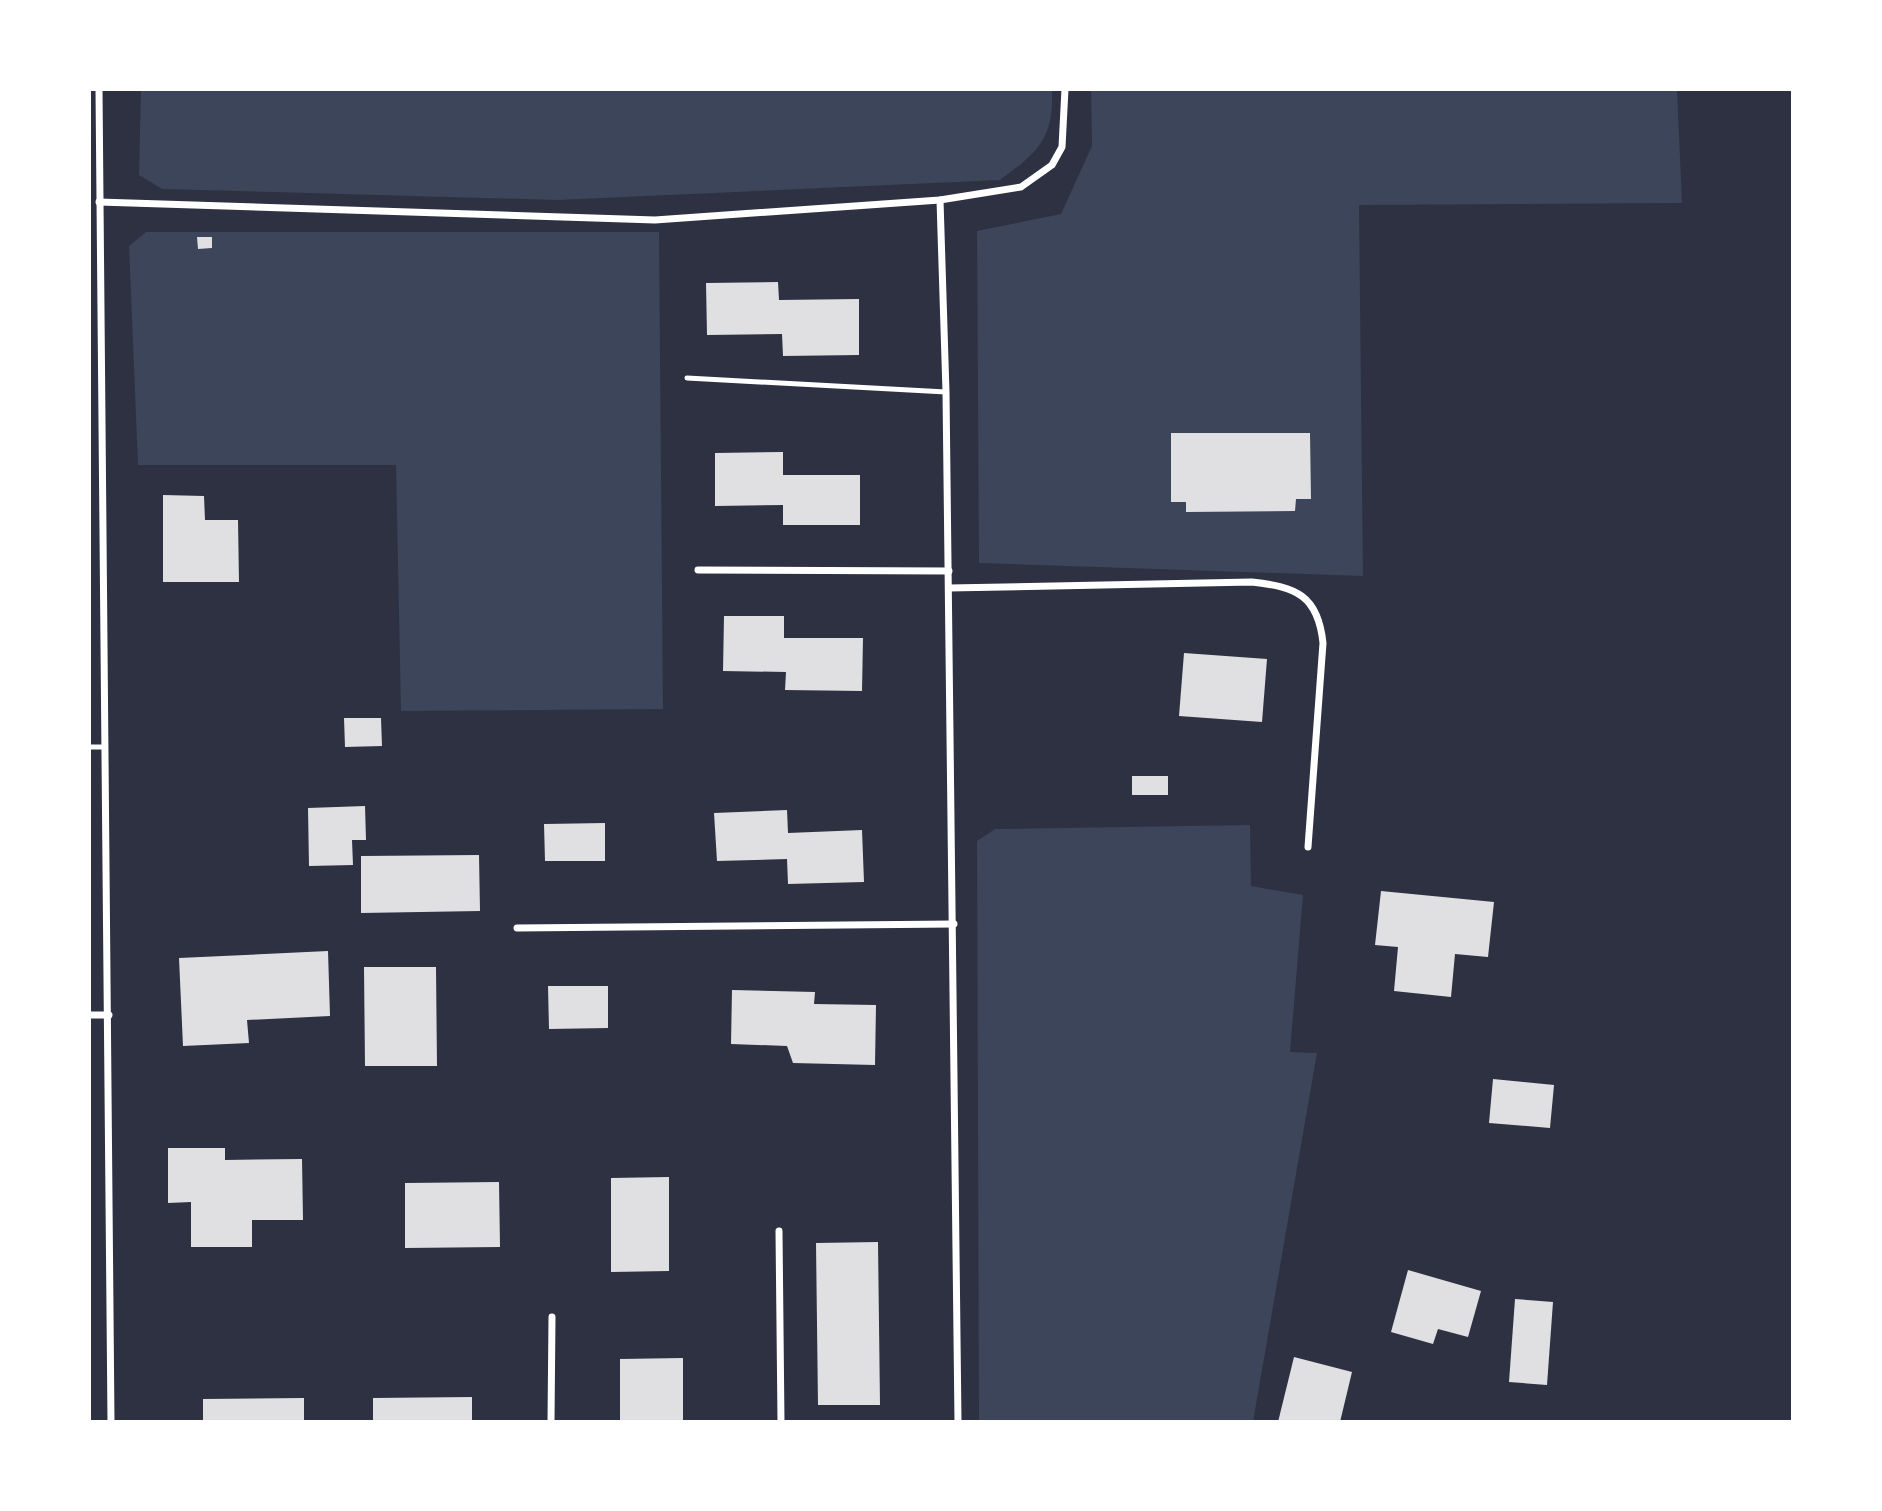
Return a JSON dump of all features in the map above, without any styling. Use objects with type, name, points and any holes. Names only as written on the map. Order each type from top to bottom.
[{"type":"street","points":[[99,89],[111,1422]]},
{"type":"street","points":[[99,202],[655,220],[940,200],[1021,187],[1052,165],[1062,147],[1065,89]]},
{"type":"street","points":[[940,200],[949,571],[958,1422]]},
{"type":"street","points":[[89,230],[99,231]]},
{"type":"street","points":[[698,570],[949,571]]},
{"type":"street","points":[[949,588],[1252,582],[1281,586],[1301,595],[1317,614],[1323,643],[1308,847]]},
{"type":"street","points":[[517,928],[954,923]]},
{"type":"street","points":[[89,1015],[109,1014]]},
{"type":"street","points":[[779,1231],[781,1422]]},
{"type":"street","points":[[551,1422],[552,1317]]},
{"type":"lane","points":[[687,378],[946,392]]},
{"type":"lane","points":[[89,747],[104,747]]},
{"type":"shaded area","points":[[141,89],[1052,89],[1052,106],[1041,143],[1000,180],[558,200],[162,189],[139,175]]},
{"type":"shaded area","points":[[1091,89],[1677,89],[1682,203],[1359,205],[1363,576],[979,563],[977,231],[1061,214],[1092,146]]},
{"type":"shaded area","points":[[146,232],[659,232],[663,709],[401,711],[396,465],[138,465],[129,246]]},
{"type":"shaded area","points":[[1250,825],[1251,886],[1303,895],[1290,1052],[1317,1053],[1253,1422],[979,1422],[977,841],[995,829]]},
{"type":"building","points":[[197,237],[212,237],[212,248],[198,249]]},
{"type":"building","points":[[778,282],[779,300],[859,299],[859,355],[783,356],[782,334],[707,335],[706,283]]},
{"type":"building","points":[[1171,433],[1310,433],[1311,499],[1296,499],[1295,511],[1186,512],[1186,502],[1171,502]]},
{"type":"building","points":[[783,452],[783,475],[860,475],[860,525],[783,525],[783,505],[715,506],[715,453]]},
{"type":"building","points":[[163,495],[204,496],[205,520],[238,520],[239,582],[163,582]]},
{"type":"building","points":[[724,616],[784,616],[784,638],[863,638],[862,691],[785,690],[786,672],[723,671]]},
{"type":"building","points":[[1184,653],[1267,659],[1262,722],[1179,716]]},
{"type":"building","points":[[344,718],[381,718],[382,746],[345,747]]},
{"type":"building","points":[[1132,776],[1168,776],[1168,795],[1132,795]]},
{"type":"building","points":[[365,806],[366,840],[352,840],[353,865],[309,866],[308,808]]},
{"type":"building","points":[[787,810],[788,833],[862,830],[864,882],[788,884],[787,859],[717,861],[714,813]]},
{"type":"building","points":[[605,823],[605,861],[545,861],[544,824]]},
{"type":"building","points":[[479,855],[480,911],[361,913],[361,856]]},
{"type":"building","points":[[1381,891],[1494,902],[1488,957],[1455,954],[1451,997],[1394,991],[1398,947],[1375,945]]},
{"type":"building","points":[[328,951],[330,1016],[247,1020],[249,1043],[183,1046],[179,958]]},
{"type":"building","points":[[364,967],[436,967],[437,1066],[365,1066]]},
{"type":"building","points":[[548,986],[608,986],[608,1028],[549,1029]]},
{"type":"building","points":[[732,990],[815,992],[814,1004],[876,1005],[875,1065],[793,1063],[787,1046],[731,1044]]},
{"type":"building","points":[[1493,1079],[1554,1085],[1550,1128],[1489,1123]]},
{"type":"building","points":[[168,1148],[225,1148],[225,1160],[302,1159],[303,1220],[252,1220],[252,1247],[191,1247],[191,1202],[168,1203]]},
{"type":"building","points":[[669,1177],[669,1271],[611,1272],[611,1178]]},
{"type":"building","points":[[499,1182],[500,1247],[405,1248],[405,1183]]},
{"type":"building","points":[[878,1242],[880,1405],[818,1405],[816,1243]]},
{"type":"building","points":[[1408,1270],[1481,1291],[1468,1337],[1438,1329],[1433,1344],[1391,1332]]},
{"type":"building","points":[[1515,1299],[1553,1302],[1547,1385],[1509,1382]]},
{"type":"building","points":[[1294,1357],[1352,1372],[1340,1422],[1278,1422]]},
{"type":"building","points":[[683,1358],[683,1422],[620,1422],[620,1359]]},
{"type":"building","points":[[472,1397],[472,1422],[373,1422],[373,1398]]},
{"type":"building","points":[[304,1398],[304,1422],[203,1422],[203,1399]]}]
